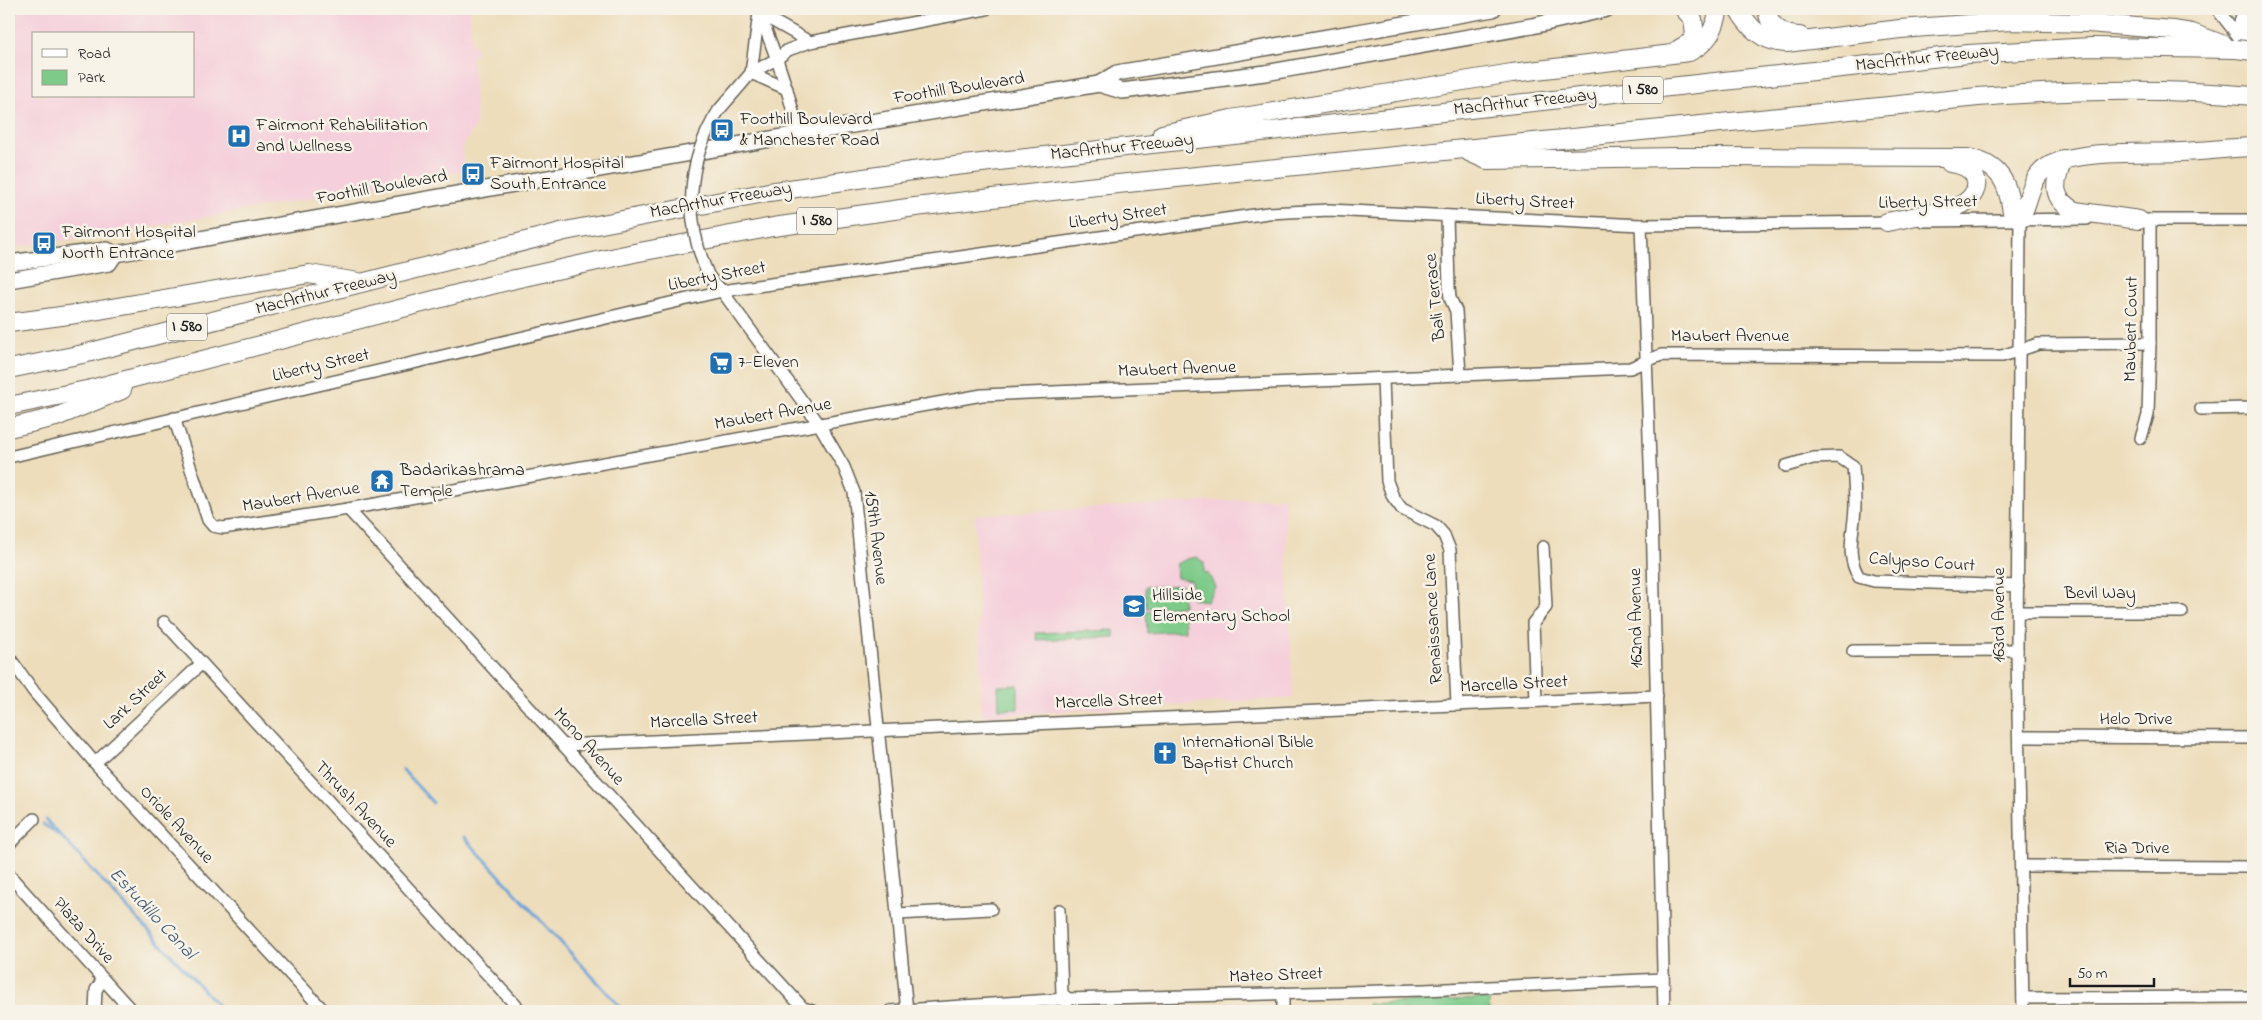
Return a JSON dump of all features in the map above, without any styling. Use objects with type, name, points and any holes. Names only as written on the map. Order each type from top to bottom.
[{"type":"highway","points":[[1647,58],[1665,55],[1690,42],[1695,35],[1695,26],[1684,9]]},
{"type":"highway","points":[[1084,152],[1207,123],[1450,82],[1688,52],[1699,48],[1714,28],[1719,9]]},
{"type":"highway","points":[[1738,9],[1751,29],[1768,40],[1796,42],[1845,34]]},
{"type":"highway","points":[[1768,9],[1769,20],[1773,26],[1787,34],[1796,36],[1845,34],[1966,22],[2088,23],[2192,33],[2247,50]]},
{"type":"highway","name":"MacArthur Freeway","points":[[9,369],[83,354],[565,232],[697,205],[912,171],[1960,55],[2091,47],[2247,50]]},
{"type":"highway","name":"MacArthur Freeway","points":[[9,406],[91,389],[515,279],[634,253],[773,227],[906,208],[1041,192],[2002,95],[2116,91],[2246,96]]},
{"type":"highway","points":[[1464,150],[1487,160],[1963,157],[1977,159],[1986,163],[2000,175],[2006,182],[2012,212],[2020,219],[2036,179],[2044,170],[2063,159],[2088,155],[2183,152],[2253,147]]},
{"type":"highway","points":[[1887,222],[1961,206],[1973,196],[1977,189],[1977,180],[1973,172],[1966,167],[1957,164],[1894,156]]},
{"type":"highway","points":[[2063,159],[2056,182],[2056,190],[2068,207],[2075,211],[2144,220]]},
{"type":"highway","points":[[9,323],[76,314],[309,274],[365,283]]},
{"type":"highway","points":[[9,428],[56,418],[184,364]]},
{"type":"main road","name":"Foothill Boulevard","points":[[9,263],[106,250],[115,254],[798,134],[1099,84],[1117,73],[1493,9]]},
{"type":"main road","name":"Foothill Boulevard","points":[[1099,84],[1122,90],[1264,73],[1532,26],[1607,9]]},
{"type":"main road","points":[[2246,9],[2240,29],[2247,50]]},
{"type":"main road","name":"Foothill Boulevard","points":[[9,280],[108,263],[115,254]]},
{"type":"street","name":"159th Avenue","points":[[907,1011],[854,492],[844,467],[819,424],[722,291],[709,277],[694,233],[691,191],[699,150],[719,110],[751,73],[778,58],[788,50],[810,42],[986,9]]},
{"type":"street","points":[[2218,9],[2247,50]]},
{"type":"street","points":[[758,11],[810,42]]},
{"type":"street","points":[[758,11],[778,58],[798,134]]},
{"type":"street","points":[[758,11],[751,73],[787,88]]},
{"type":"street","name":"Liberty Street","points":[[9,457],[722,291],[1268,213],[1329,210],[1641,225],[2020,219],[2253,220]]},
{"type":"street","name":"Bali Terrace","points":[[1447,216],[1449,287],[1450,298],[1456,311],[1460,375]]},
{"type":"street","name":"163rd Avenue","points":[[2020,219],[2017,650],[2023,1011]]},
{"type":"street","name":"Maubert Court","points":[[2141,438],[2148,415],[2150,343],[2144,220]]},
{"type":"street","name":"162nd Avenue","points":[[1641,225],[1652,514],[1664,1011]]},
{"type":"street","name":"Maubert Avenue","points":[[174,418],[204,512],[213,526],[223,528],[348,509],[982,395],[1630,368],[1661,355],[2002,356],[2020,352],[2038,344],[2150,343]]},
{"type":"street","name":"Renaissance Lane","points":[[1383,379],[1387,481],[1393,497],[1402,509],[1436,526],[1444,535],[1450,550],[1457,706]]},
{"type":"street","points":[[2201,409],[2253,408]]},
{"type":"street","name":"Calypso Court","points":[[1786,466],[1813,458],[1839,457],[1854,466],[1855,507],[1851,539],[1852,565],[1859,577],[1874,580],[2018,586]]},
{"type":"street","name":"Mono Avenue","points":[[348,509],[807,1010]]},
{"type":"street","points":[[1536,701],[1533,623],[1546,607],[1543,547]]},
{"type":"street","name":"Bevil Way","points":[[2018,612],[2182,612]]},
{"type":"street","name":"Thrush Avenue","points":[[164,622],[521,1011]]},
{"type":"street","points":[[1853,651],[2017,650]]},
{"type":"street","name":"Oriole Avenue","points":[[9,657],[34,692],[95,763],[324,1011]]},
{"type":"street","name":"Lark Street","points":[[95,763],[201,664]]},
{"type":"street","name":"Marcella Street","points":[[563,745],[1657,696]]},
{"type":"street","name":"Helo Drive","points":[[2019,737],[2253,738]]},
{"type":"street","points":[[9,844],[34,819]]},
{"type":"street","name":"Ria Drive","points":[[2021,866],[2253,867]]},
{"type":"street","name":"Plaza Drive","points":[[9,875],[132,1011]]},
{"type":"street","points":[[897,914],[991,909]]},
{"type":"street","points":[[1060,910],[1062,994],[1066,999],[1067,1011]]},
{"type":"street","name":"Mateo Street","points":[[890,1011],[1066,999],[1424,990],[1663,979]]},
{"type":"street","points":[[95,1011],[96,990],[103,980]]},
{"type":"street","points":[[1282,1011],[1283,993]]},
{"type":"street","points":[[2023,998],[2253,997]]},
{"type":"shaded area","name":"Fairmont Rehabilitation and Wellness","points":[[9,9],[470,9],[471,43],[475,44],[476,54],[472,55],[476,124],[462,148],[464,171],[118,233],[9,248]]},
{"type":"shaded area","name":"Hillside Elementary School","points":[[1284,497],[1293,698],[982,716],[975,515]]},
{"type":"green space","points":[[1197,557],[1204,563],[1204,573],[1208,573],[1215,587],[1207,601],[1192,599],[1191,580],[1177,578],[1176,564]]},
{"type":"green space","points":[[1182,585],[1183,606],[1146,608],[1145,587]]},
{"type":"green space","points":[[1184,610],[1185,631],[1147,633],[1146,612]]},
{"type":"green space","points":[[1114,630],[1114,637],[1037,640],[1036,633]]},
{"type":"green space","points":[[1018,685],[1018,709],[999,709],[998,686]]},
{"type":"green space","points":[[1489,998],[1490,1011],[1368,1011],[1368,1004]]},
{"type":"waterway","points":[[402,769],[433,803]]},
{"type":"waterway","name":"Estudillo Canal","points":[[46,820],[223,1011]]},
{"type":"waterway","name":"Estudillo Canal","points":[[43,824],[60,836]]},
{"type":"waterway","points":[[464,837],[624,1011]]},
{"type":"place","name":"Foothill Boulevard & Manchester Road","points":[[722,130]]},
{"type":"place","name":"Fairmont Rehabilitation and Wellness","points":[[239,136]]},
{"type":"place","name":"Fairmont Hospital South Entrance","points":[[473,174]]},
{"type":"place","name":"Fairmont Hospital North Entrance","points":[[44,243]]},
{"type":"place","name":"7-Eleven","points":[[721,363]]},
{"type":"place","name":"Badarikashrama Temple","points":[[382,481]]},
{"type":"place","name":"Hillside Elementary School","points":[[1134,606]]},
{"type":"place","name":"International Bible Baptist Church","points":[[1165,753]]}]
